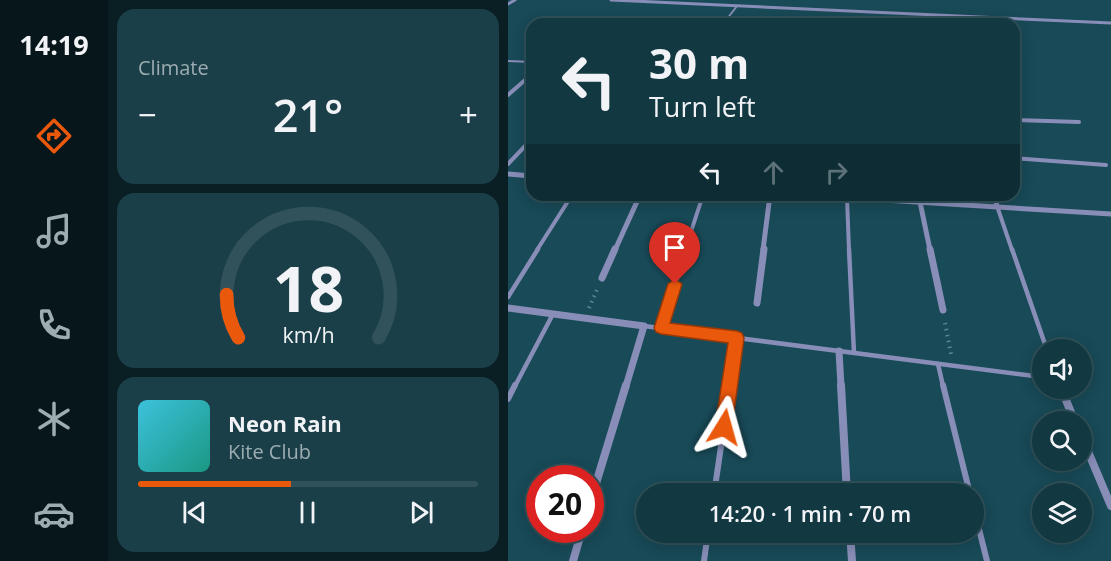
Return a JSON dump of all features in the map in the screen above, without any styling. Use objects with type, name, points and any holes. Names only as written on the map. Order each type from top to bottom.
[{"type":"street","points":[[508,4],[516,0]]},
{"type":"street","points":[[611,0],[1001,18]]},
{"type":"street","points":[[1020,19],[1111,23]]},
{"type":"street","points":[[508,95],[526,79]]},
{"type":"street","points":[[1020,120],[1079,122]]},
{"type":"street","points":[[508,174],[526,176]]},
{"type":"street","points":[[602,278],[637,201]]},
{"type":"street","points":[[757,303],[769,201]]},
{"type":"street","points":[[902,201],[1111,214]]},
{"type":"street","points":[[996,201],[997,206]]},
{"type":"street","points":[[920,202],[943,310]]},
{"type":"street","points":[[508,308],[644,326],[602,465]]},
{"type":"street","points":[[839,351],[846,483]]},
{"type":"street","points":[[1092,461],[1111,506]]},
{"type":"street","points":[[573,561],[578,543]]},
{"type":"street","points":[[851,543],[852,561]]},
{"type":"lane","points":[[728,18],[737,6]]},
{"type":"lane","points":[[508,61],[526,62]]},
{"type":"lane","points":[[508,164],[526,145]]},
{"type":"lane","points":[[1020,158],[1106,165]]},
{"type":"lane","points":[[508,297],[568,201]]},
{"type":"lane","points":[[661,328],[701,201]]},
{"type":"lane","points":[[847,201],[853,353]]},
{"type":"lane","points":[[997,206],[1043,339]]},
{"type":"lane","points":[[508,399],[553,314]]},
{"type":"lane","points":[[644,326],[1032,376]]},
{"type":"lane","points":[[716,483],[737,338]]},
{"type":"lane","points":[[938,364],[967,483]]},
{"type":"lane","points":[[704,561],[706,543]]},
{"type":"lane","points":[[982,543],[987,561]]},
{"type":"path","points":[[585,318],[602,278]]},
{"type":"path","points":[[943,310],[954,366]]},
{"type":"route","points":[[675,284],[661,328],[737,338],[724,427]]}]
